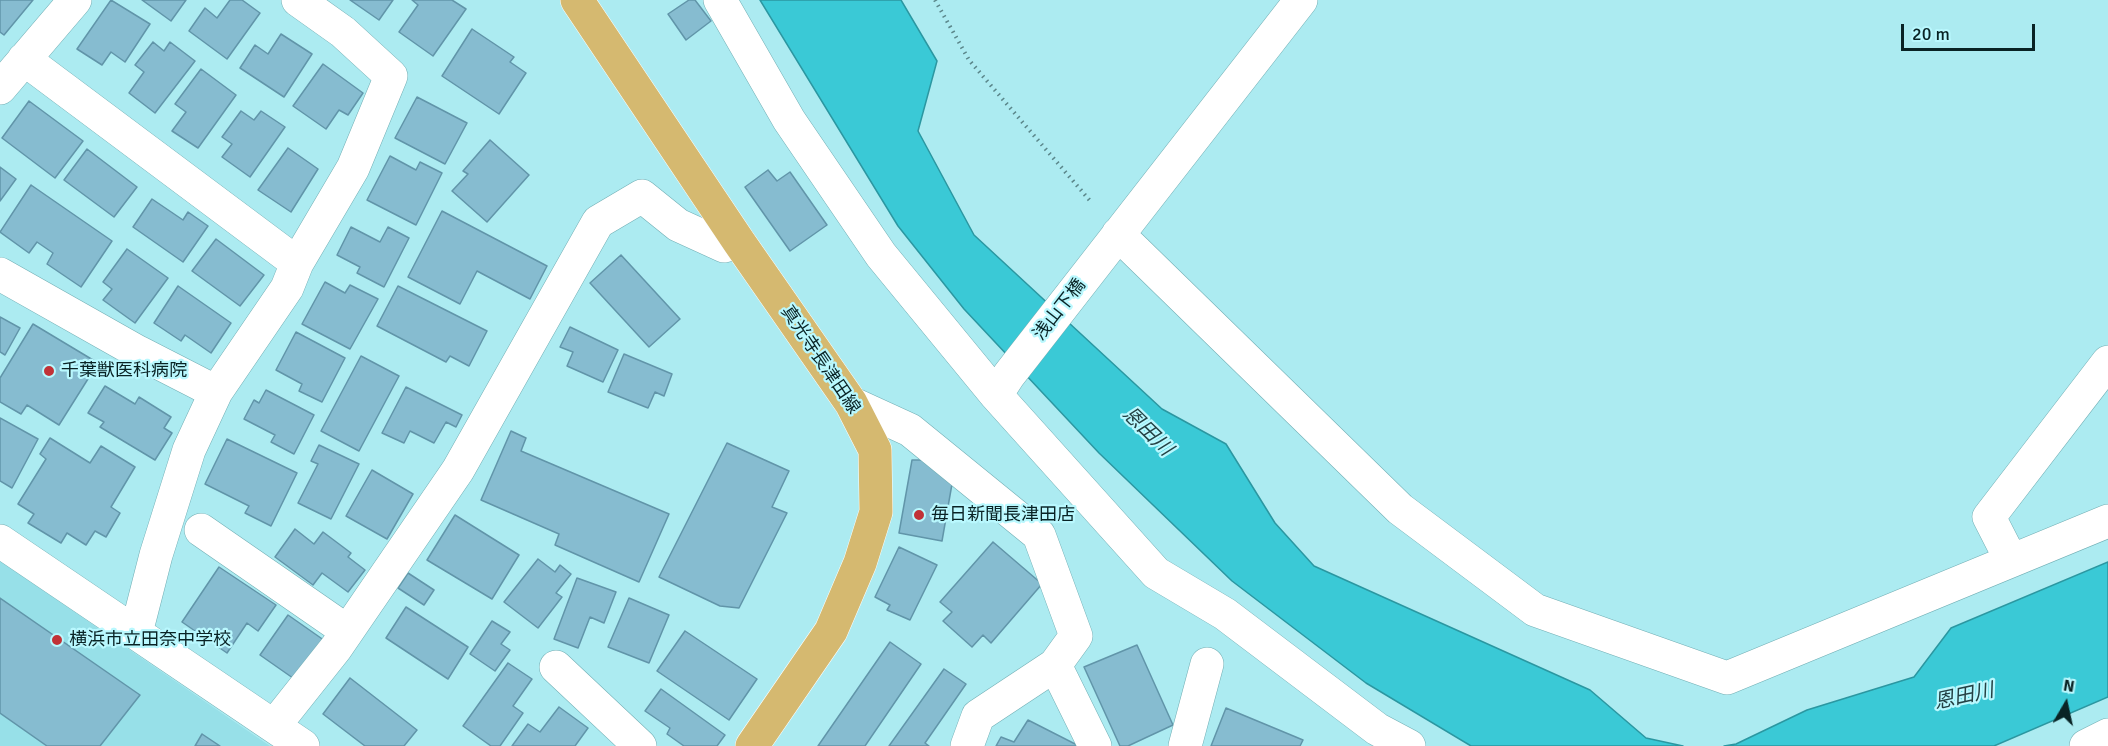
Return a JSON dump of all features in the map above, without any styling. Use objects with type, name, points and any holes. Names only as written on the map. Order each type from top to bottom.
[{"type":"main road","name":"真光寺長津田線","points":[[577,0],[739,242],[851,403],[875,450],[876,512],[860,563],[831,631],[752,746]]},
{"type":"street","points":[[0,88],[75,0]]},
{"type":"street","points":[[136,633],[156,555],[189,450],[216,392],[286,288],[297,263],[353,168],[391,76],[343,32],[298,0]]},
{"type":"street","points":[[720,0],[789,120],[881,255],[1003,385],[1156,573],[1225,615],[1377,729],[1409,746]]},
{"type":"street","name":"浅山下橋","points":[[1003,385],[1301,0]]},
{"type":"street","points":[[24,59],[297,263]]},
{"type":"street","points":[[274,726],[347,631],[458,470],[598,222],[642,196],[678,225],[724,246],[739,242]]},
{"type":"street","points":[[1115,240],[1400,509],[1535,610],[1727,678],[2108,521]]},
{"type":"street","points":[[0,274],[138,352],[216,392]]},
{"type":"street","points":[[2011,561],[1989,517],[2108,362]]},
{"type":"street","points":[[851,403],[910,430],[1039,535],[1076,636],[1055,665],[978,716],[967,746]]},
{"type":"street","points":[[201,530],[347,631]]},
{"type":"street","points":[[0,541],[303,746]]},
{"type":"street","points":[[1185,746],[1207,664]]},
{"type":"street","points":[[1055,665],[1095,746]]},
{"type":"street","points":[[556,668],[640,746]]},
{"type":"street","points":[[2086,746],[2108,735]]},
{"type":"path","points":[[935,0],[969,60],[1115,240]]},
{"type":"shaded area","name":"横浜市立田奈中学校","points":[[0,561],[229,718],[270,746],[0,746]]},
{"type":"water","name":"恩田川","points":[[760,0],[901,0],[937,61],[918,131],[974,235],[1162,409],[1226,444],[1275,523],[1314,566],[1590,690],[1646,738],[1683,746],[1471,746],[1366,683],[1232,581],[1099,453],[964,309],[898,226]]},
{"type":"water","name":"恩田川","points":[[2108,562],[2108,697],[1994,746],[1724,746],[1736,744],[1807,710],[1914,677],[1951,628]]},
{"type":"building","points":[[0,0],[33,0],[4,35],[0,32]]},
{"type":"building","points":[[111,0],[150,24],[125,62],[111,52],[102,65],[77,49]]},
{"type":"building","points":[[142,0],[186,0],[171,21]]},
{"type":"building","points":[[230,0],[242,0],[260,13],[227,59],[189,31],[205,8],[217,18]]},
{"type":"building","points":[[350,0],[393,0],[379,20]]},
{"type":"building","points":[[412,0],[452,0],[466,9],[433,56],[399,32],[418,5]]},
{"type":"building","points":[[689,0],[695,0],[711,21],[686,40],[668,14]]},
{"type":"building","points":[[472,29],[514,57],[510,62],[526,73],[499,114],[442,76]]},
{"type":"building","points":[[281,34],[312,54],[284,97],[240,68],[255,45],[268,54]]},
{"type":"building","points":[[153,42],[164,51],[170,42],[195,61],[155,113],[129,93],[144,72],[135,65]]},
{"type":"building","points":[[323,64],[363,93],[348,115],[339,110],[326,129],[293,106]]},
{"type":"building","points":[[201,69],[236,95],[198,148],[172,131],[186,112],[175,104]]},
{"type":"building","points":[[417,97],[467,123],[445,164],[395,138]]},
{"type":"building","points":[[29,101],[83,141],[55,178],[2,138]]},
{"type":"building","points":[[241,111],[254,120],[261,111],[285,127],[250,177],[222,157],[232,144],[222,137]]},
{"type":"building","points":[[490,140],[529,175],[487,222],[452,191],[468,174],[463,171]]},
{"type":"building","points":[[288,148],[318,169],[291,212],[258,190]]},
{"type":"building","points":[[87,149],[137,187],[114,217],[64,180]]},
{"type":"building","points":[[390,156],[416,170],[420,162],[442,173],[416,225],[367,200]]},
{"type":"building","points":[[0,167],[16,179],[0,201]]},
{"type":"building","points":[[768,170],[777,181],[790,172],[827,225],[790,251],[745,187]]},
{"type":"building","points":[[31,185],[112,241],[81,287],[47,264],[53,253],[37,242],[29,253],[0,232]]},
{"type":"building","points":[[152,199],[183,220],[188,212],[208,226],[183,262],[133,227]]},
{"type":"building","points":[[442,211],[547,266],[530,299],[477,271],[460,304],[408,277]]},
{"type":"building","points":[[351,227],[380,242],[388,227],[409,238],[384,287],[357,273],[360,267],[337,255]]},
{"type":"building","points":[[216,239],[264,275],[240,306],[192,271]]},
{"type":"building","points":[[127,249],[168,278],[135,323],[103,300],[112,289],[103,282]]},
{"type":"building","points":[[621,255],[680,319],[649,347],[590,283]]},
{"type":"building","points":[[325,282],[345,293],[350,285],[378,299],[350,349],[302,324]]},
{"type":"building","points":[[178,286],[231,323],[211,353],[185,335],[181,341],[154,323]]},
{"type":"building","points":[[398,286],[487,331],[469,366],[450,356],[446,362],[377,326]]},
{"type":"building","points":[[0,317],[20,328],[5,355],[0,352]]},
{"type":"building","name":"千葉獣医科病院","points":[[33,324],[98,363],[59,425],[27,405],[21,414],[0,402],[0,378]]},
{"type":"building","points":[[570,327],[618,350],[603,382],[567,366],[573,352],[560,347]]},
{"type":"building","points":[[296,332],[345,358],[322,402],[299,391],[302,384],[276,370]]},
{"type":"building","points":[[624,354],[672,374],[664,396],[655,392],[648,408],[608,392]]},
{"type":"building","points":[[361,356],[399,376],[359,451],[321,431]]},
{"type":"building","points":[[105,386],[135,404],[139,397],[171,417],[164,428],[172,433],[155,460],[100,427],[104,422],[88,413]]},
{"type":"building","points":[[406,387],[462,415],[456,427],[446,422],[434,443],[410,431],[404,443],[382,433]]},
{"type":"building","points":[[266,390],[314,415],[294,454],[271,442],[275,435],[244,419],[254,400],[259,403]]},
{"type":"building","points":[[0,418],[38,439],[12,488],[0,481]]},
{"type":"building","points":[[511,431],[526,438],[521,451],[669,514],[639,582],[555,545],[559,534],[481,500]]},
{"type":"building","points":[[50,438],[90,463],[101,446],[135,467],[111,507],[120,513],[106,537],[95,531],[86,545],[67,533],[61,543],[28,523],[34,514],[18,504],[46,459],[40,454]]},
{"type":"building","points":[[227,439],[297,473],[271,526],[245,513],[249,506],[205,484]]},
{"type":"building","points":[[727,443],[789,471],[772,507],[787,513],[739,608],[720,606],[659,577]]},
{"type":"building","points":[[319,445],[359,464],[331,519],[298,503],[318,464],[311,461]]},
{"type":"building","points":[[912,460],[928,460],[952,484],[942,541],[899,533]]},
{"type":"building","points":[[372,470],[413,494],[387,539],[346,516]]},
{"type":"building","points":[[455,515],[519,555],[492,599],[427,560]]},
{"type":"building","points":[[295,529],[314,544],[323,532],[351,553],[348,557],[365,570],[348,592],[322,573],[313,585],[275,557]]},
{"type":"building","points":[[993,542],[1042,584],[991,643],[983,635],[972,647],[943,621],[952,612],[940,602]]},
{"type":"building","points":[[899,547],[937,565],[910,620],[887,610],[890,605],[875,597]]},
{"type":"building","points":[[538,559],[555,572],[560,565],[571,574],[556,593],[562,597],[538,628],[504,602]]},
{"type":"building","points":[[219,567],[276,605],[258,631],[247,623],[227,653],[182,622]]},
{"type":"building","points":[[408,573],[434,590],[424,605],[398,588]]},
{"type":"building","points":[[577,578],[616,592],[604,623],[590,617],[578,648],[554,639]]},
{"type":"building","points":[[0,598],[140,695],[100,746],[47,746],[0,713]]},
{"type":"building","points":[[629,598],[669,615],[649,663],[608,647]]},
{"type":"building","points":[[406,607],[468,647],[448,679],[386,638]]},
{"type":"building","points":[[288,615],[328,643],[300,683],[260,655]]},
{"type":"building","points":[[492,621],[510,632],[501,644],[510,650],[495,671],[470,654]]},
{"type":"building","points":[[685,631],[757,679],[729,720],[657,671]]},
{"type":"building","points":[[890,642],[921,664],[865,746],[818,746]]},
{"type":"building","points":[[1137,645],[1173,725],[1128,746],[1120,746],[1084,667]]},
{"type":"building","points":[[508,663],[532,679],[513,706],[523,713],[500,746],[491,746],[463,726]]},
{"type":"building","points":[[944,669],[966,684],[925,743],[929,746],[889,746]]},
{"type":"building","points":[[350,678],[417,730],[404,746],[365,746],[323,714]]},
{"type":"building","points":[[661,689],[725,735],[717,746],[684,746],[667,734],[670,728],[645,711]]},
{"type":"building","points":[[559,707],[588,728],[575,746],[512,746],[528,724],[540,732]]},
{"type":"building","points":[[1226,708],[1303,740],[1300,746],[1211,746]]},
{"type":"building","points":[[1028,720],[1079,746],[996,746],[1001,737],[1014,742]]},
{"type":"building","points":[[202,734],[220,746],[195,746]]},
{"type":"place","name":"千葉獣医科病院","points":[[49,371]]},
{"type":"place","name":"毎日新聞長津田店","points":[[919,515]]},
{"type":"place","name":"横浜市立田奈中学校","points":[[57,640]]}]
